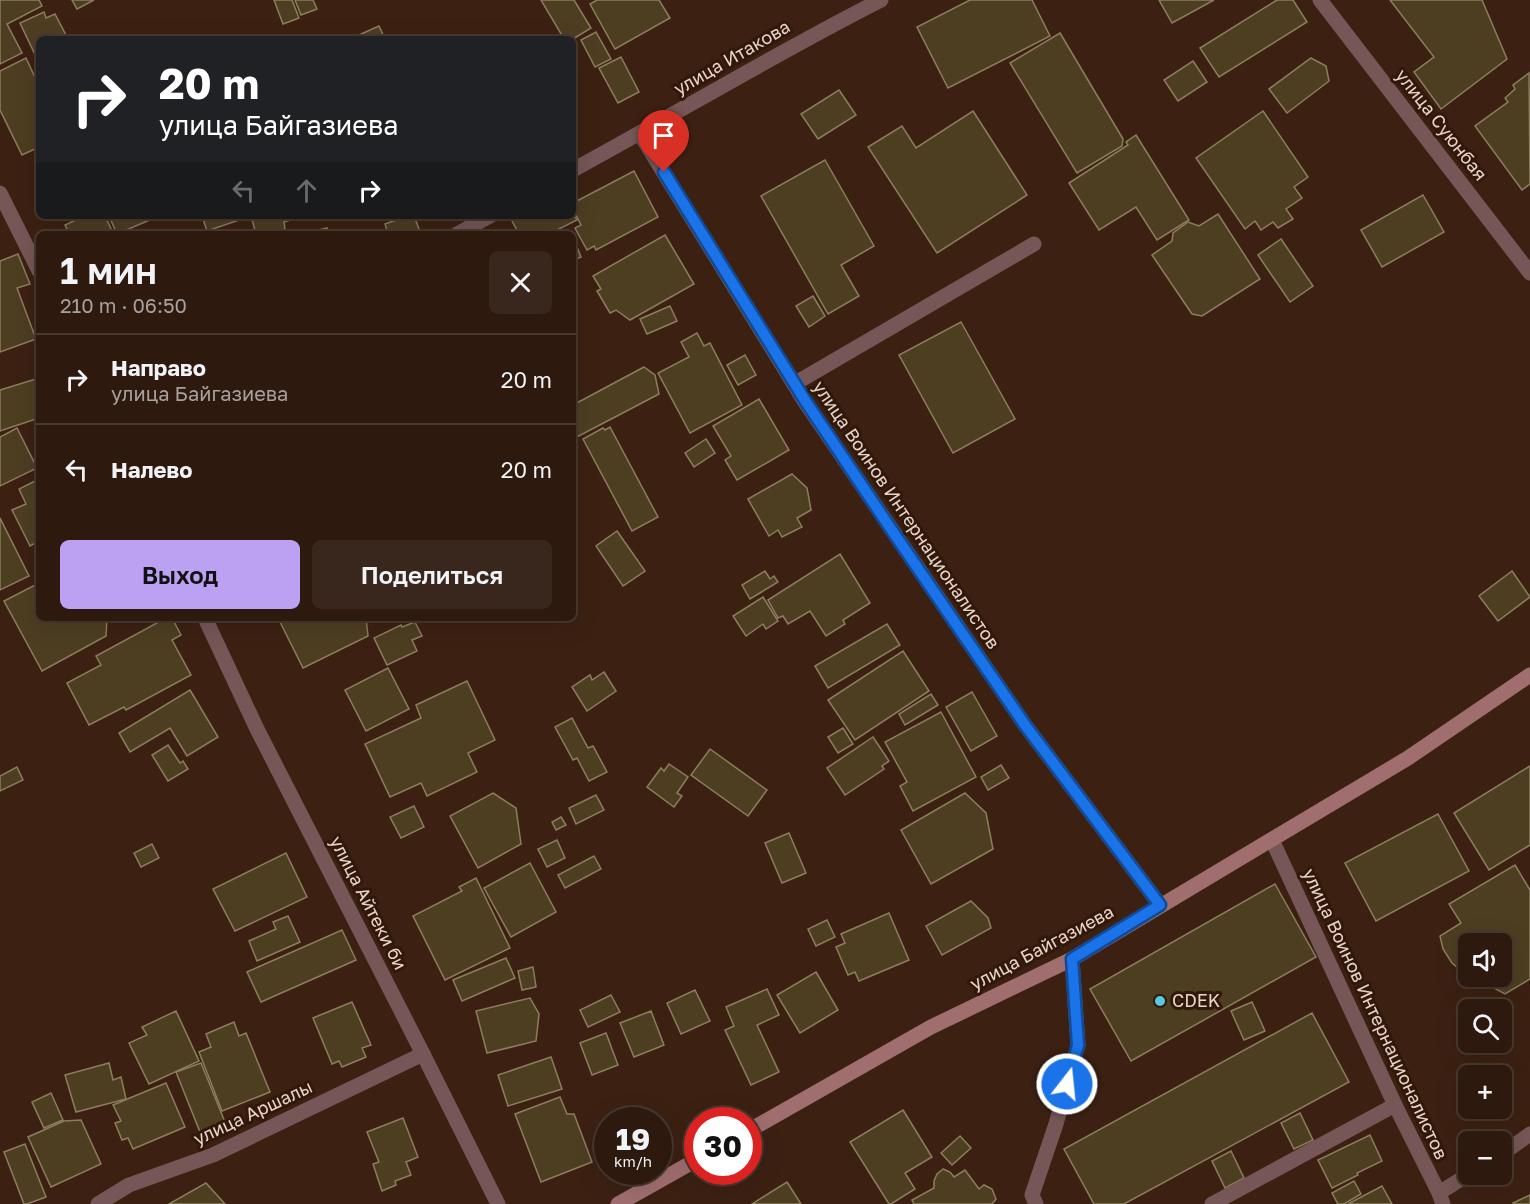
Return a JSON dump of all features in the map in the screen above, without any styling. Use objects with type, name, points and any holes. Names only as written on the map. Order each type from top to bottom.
[{"type":"main road","name":"улица Байгазиева","points":[[762,1123],[932,1028],[1072,959],[1408,758],[1530,675]]},
{"type":"main road","points":[[618,1204],[684,1168]]},
{"type":"street","name":"улица Итакова","points":[[576,168],[819,31],[881,0]]},
{"type":"street","name":"улица Суюнбая","points":[[1320,0],[1530,273]]},
{"type":"street","name":"улица Воинов Интернационалистов","points":[[640,134],[794,384],[1025,725],[1160,905]]},
{"type":"street","points":[[0,193],[36,265]]},
{"type":"street","points":[[462,231],[484,219]]},
{"type":"street","points":[[794,384],[1034,244]]},
{"type":"street","name":"улица Айтеки би","points":[[206,621],[257,729],[498,1204]]},
{"type":"street","name":"улица Воинов Интернационалистов","points":[[1272,840],[1395,1105],[1441,1198]]},
{"type":"street","points":[[1036,1204],[1032,1195],[1056,1124],[1078,1045],[1072,959]]},
{"type":"street","name":"улица Аршалы","points":[[98,1204],[129,1185],[213,1155],[423,1054]]},
{"type":"street","points":[[1212,1204],[1395,1105]]},
{"type":"street","points":[[1512,1147],[1530,1134]]},
{"type":"street","points":[[1441,1198],[1458,1183]]},
{"type":"building","points":[[0,0],[39,0],[42,6],[7,24],[22,53],[0,64]]},
{"type":"building","points":[[72,0],[94,0],[77,9]]},
{"type":"building","points":[[274,0],[292,0],[299,18],[283,24]]},
{"type":"building","points":[[295,0],[313,0],[317,9],[301,15]]},
{"type":"building","points":[[541,0],[574,0],[591,28],[576,37],[562,36]]},
{"type":"building","points":[[597,0],[659,0],[670,18],[615,49],[590,4]]},
{"type":"building","points":[[970,0],[1032,0],[1050,36],[948,88],[917,27]]},
{"type":"building","points":[[1159,0],[1214,0],[1172,23]]},
{"type":"building","points":[[1277,0],[1293,0],[1307,22],[1219,77],[1200,48]]},
{"type":"building","points":[[1390,0],[1482,0],[1507,59],[1441,109],[1414,72],[1434,57]]},
{"type":"building","points":[[44,12],[46,18],[55,14],[66,36],[36,36],[36,57],[20,23]]},
{"type":"building","points":[[379,26],[384,36],[357,36]]},
{"type":"building","points":[[596,32],[611,59],[595,67],[581,40]]},
{"type":"building","points":[[1060,33],[1123,139],[1122,146],[1077,173],[1010,63]]},
{"type":"building","points":[[621,57],[639,92],[618,103],[599,68]]},
{"type":"building","points":[[26,58],[36,80],[36,148],[22,155],[0,110],[0,71]]},
{"type":"building","points":[[1311,58],[1326,66],[1329,81],[1287,113],[1269,89]]},
{"type":"building","points":[[1193,61],[1207,82],[1178,101],[1164,80]]},
{"type":"building","points":[[1529,73],[1530,184],[1522,190],[1475,126],[1508,102],[1505,98],[1515,89],[1513,85]]},
{"type":"building","points":[[839,90],[856,115],[818,139],[801,114]]},
{"type":"building","points":[[973,111],[1027,195],[937,253],[868,147],[902,126],[916,148]]},
{"type":"building","points":[[1263,111],[1308,177],[1294,187],[1302,198],[1286,209],[1293,219],[1278,228],[1273,222],[1261,230],[1255,221],[1245,229],[1196,158]]},
{"type":"building","points":[[1136,135],[1189,220],[1157,240],[1136,207],[1099,230],[1069,183],[1128,145],[1126,142]]},
{"type":"building","points":[[825,160],[874,246],[841,265],[859,296],[828,314],[761,196]]},
{"type":"building","points":[[634,171],[658,217],[596,250],[594,246],[587,250],[575,228],[581,225],[576,215],[576,201]]},
{"type":"building","points":[[1423,195],[1444,232],[1382,267],[1361,230]]},
{"type":"building","points":[[1218,214],[1260,279],[1202,316],[1192,314],[1152,255],[1172,241],[1173,233],[1188,222],[1199,226]]},
{"type":"building","points":[[78,219],[106,219],[112,231],[68,231],[65,225]]},
{"type":"building","points":[[110,219],[152,219],[124,231],[116,231]]},
{"type":"building","points":[[203,219],[242,219],[207,231]]},
{"type":"building","points":[[252,219],[294,219],[284,222],[285,229],[255,231]]},
{"type":"building","points":[[399,219],[415,219],[420,231],[387,231],[385,224]]},
{"type":"building","points":[[511,219],[577,220],[555,231],[517,231]]},
{"type":"building","points":[[665,235],[694,284],[630,320],[616,310],[610,313],[597,291],[601,289],[593,276]]},
{"type":"building","points":[[1281,239],[1313,286],[1290,302],[1258,255]]},
{"type":"building","points":[[576,244],[581,257],[576,259]]},
{"type":"building","points":[[18,254],[30,284],[17,288],[36,339],[0,352],[0,261]]},
{"type":"building","points":[[813,296],[825,316],[809,327],[796,306]]},
{"type":"building","points":[[670,306],[677,321],[647,334],[640,319]]},
{"type":"building","points":[[961,322],[1015,419],[953,453],[899,355]]},
{"type":"building","points":[[697,333],[704,346],[710,343],[742,405],[690,433],[658,373],[689,357],[681,342]]},
{"type":"building","points":[[745,355],[756,375],[738,385],[727,365]]},
{"type":"building","points":[[644,367],[655,375],[659,394],[576,437],[576,403]]},
{"type":"building","points":[[36,379],[36,419],[0,431],[0,390]]},
{"type":"building","points":[[759,399],[789,450],[737,480],[725,460],[731,456],[713,426]]},
{"type":"building","points":[[610,427],[658,517],[632,531],[583,439],[603,428],[605,430]]},
{"type":"building","points":[[17,428],[36,468],[0,486],[0,437]]},
{"type":"building","points":[[706,439],[715,453],[694,467],[685,453]]},
{"type":"building","points":[[792,474],[807,488],[811,510],[797,518],[802,527],[782,537],[778,530],[769,536],[748,499]]},
{"type":"building","points":[[36,480],[36,543],[30,546],[12,510],[26,504],[19,489]]},
{"type":"building","points":[[0,518],[29,576],[0,590]]},
{"type":"building","points":[[617,531],[645,571],[623,586],[596,546]]},
{"type":"building","points":[[840,554],[870,603],[843,620],[845,624],[826,636],[810,611],[788,624],[783,616],[778,618],[768,600]]},
{"type":"building","points":[[765,571],[770,579],[774,576],[778,582],[750,599],[742,585]]},
{"type":"building","points":[[1512,571],[1530,597],[1498,621],[1479,596]]},
{"type":"building","points":[[36,585],[36,621],[107,621],[106,636],[42,671],[4,601]]},
{"type":"building","points":[[763,597],[778,621],[766,629],[763,624],[746,636],[733,616]]},
{"type":"building","points":[[160,621],[174,621],[181,635],[172,640],[191,675],[126,710],[124,707],[89,725],[67,683],[101,665],[96,656]]},
{"type":"building","points":[[280,621],[366,621],[368,636],[303,668]]},
{"type":"building","points":[[415,622],[422,636],[412,640],[417,651],[387,665],[374,638],[401,625],[402,627]]},
{"type":"building","points":[[887,624],[900,645],[828,688],[815,666]]},
{"type":"building","points":[[903,651],[929,691],[855,740],[828,700]]},
{"type":"building","points":[[388,668],[409,709],[366,731],[345,690]]},
{"type":"building","points":[[604,672],[616,691],[587,711],[572,687],[590,675],[592,680]]},
{"type":"building","points":[[467,681],[495,740],[468,753],[477,772],[427,796],[421,783],[390,797],[365,744],[421,718],[416,705]]},
{"type":"building","points":[[190,690],[218,737],[187,756],[170,728],[130,752],[119,733]]},
{"type":"building","points":[[972,692],[997,736],[971,751],[946,707]]},
{"type":"building","points":[[931,694],[938,705],[905,725],[899,714]]},
{"type":"building","points":[[941,712],[976,777],[913,811],[900,786],[907,782],[885,742]]},
{"type":"building","points":[[572,718],[588,748],[593,746],[607,772],[589,781],[577,758],[573,760],[555,727]]},
{"type":"building","points":[[843,728],[853,744],[838,753],[828,737]]},
{"type":"building","points":[[873,737],[889,761],[882,766],[884,769],[845,795],[827,768]]},
{"type":"building","points":[[168,745],[180,763],[183,761],[188,769],[168,781],[152,755]]},
{"type":"building","points":[[710,749],[767,790],[748,816],[691,775]]},
{"type":"building","points":[[669,764],[688,777],[677,793],[682,796],[674,807],[647,787],[661,768],[664,771]]},
{"type":"building","points":[[1001,765],[1009,778],[988,790],[981,777]]},
{"type":"building","points":[[1530,766],[1530,845],[1489,870],[1454,813]]},
{"type":"building","points":[[17,767],[23,780],[0,791],[0,776]]},
{"type":"building","points":[[493,793],[516,808],[521,844],[478,868],[450,816]]},
{"type":"building","points":[[965,793],[986,813],[993,849],[931,884],[901,830]]},
{"type":"building","points":[[596,795],[604,810],[576,824],[569,808]]},
{"type":"building","points":[[414,806],[424,827],[401,838],[390,817]]},
{"type":"building","points":[[1438,814],[1469,871],[1376,921],[1345,863]]},
{"type":"building","points":[[561,817],[566,825],[556,830],[552,822]]},
{"type":"building","points":[[789,833],[806,873],[782,883],[765,843]]},
{"type":"building","points":[[557,840],[565,858],[547,867],[538,849]]},
{"type":"building","points":[[152,844],[159,858],[141,867],[134,853]]},
{"type":"building","points":[[286,853],[307,897],[235,931],[213,889]]},
{"type":"building","points":[[594,856],[601,869],[565,888],[558,875]]},
{"type":"building","points":[[530,863],[556,912],[511,937],[484,888]]},
{"type":"building","points":[[1515,865],[1530,890],[1530,979],[1505,994],[1492,987],[1512,987],[1512,933],[1458,933],[1458,968],[1452,963],[1443,949],[1440,936],[1461,923],[1449,904]]},
{"type":"building","points":[[476,878],[510,948],[445,980],[413,916],[462,891],[459,887]]},
{"type":"building","points":[[1275,884],[1316,957],[1131,1061],[1090,989]]},
{"type":"building","points":[[971,901],[988,918],[991,928],[942,955],[926,926]]},
{"type":"building","points":[[889,913],[909,960],[859,981],[855,972],[848,975],[836,947],[845,943],[841,934]]},
{"type":"building","points":[[288,916],[300,942],[257,961],[249,941],[276,929],[273,922]]},
{"type":"building","points":[[827,920],[835,937],[816,946],[808,929]]},
{"type":"building","points":[[342,930],[356,960],[261,1002],[247,972]]},
{"type":"building","points":[[506,958],[515,978],[462,1001],[453,980]]},
{"type":"building","points":[[533,967],[536,987],[522,990],[518,971]]},
{"type":"building","points":[[816,972],[838,1010],[800,1033],[777,995]]},
{"type":"building","points":[[767,989],[779,1015],[757,1025],[779,1072],[751,1085],[725,1030],[734,1026],[726,1007]]},
{"type":"building","points":[[695,990],[710,1021],[681,1034],[667,1003]]},
{"type":"building","points":[[611,995],[620,1012],[588,1027],[580,1010]]},
{"type":"building","points":[[530,998],[539,1014],[536,1041],[487,1053],[476,1011]]},
{"type":"building","points":[[352,1002],[371,1045],[362,1048],[366,1057],[342,1067],[339,1061],[332,1064],[313,1018]]},
{"type":"building","points":[[1252,1002],[1265,1031],[1244,1040],[1231,1011]]},
{"type":"building","points":[[176,1011],[199,1061],[149,1084],[129,1043],[147,1035],[142,1027]]},
{"type":"building","points":[[651,1011],[664,1045],[634,1057],[620,1023]]},
{"type":"building","points":[[1312,1013],[1349,1082],[1124,1204],[1094,1204],[1064,1149]]},
{"type":"building","points":[[234,1022],[239,1036],[246,1033],[270,1092],[222,1111],[199,1052],[211,1047],[206,1034]]},
{"type":"building","points":[[606,1033],[618,1065],[592,1075],[580,1043]]},
{"type":"building","points":[[551,1057],[562,1089],[508,1106],[498,1075]]},
{"type":"building","points":[[109,1063],[113,1080],[121,1077],[126,1099],[76,1112],[65,1075]]},
{"type":"building","points":[[201,1063],[225,1122],[200,1132],[176,1072]]},
{"type":"building","points":[[166,1083],[185,1127],[133,1149],[128,1138],[122,1140],[115,1123],[121,1121],[113,1105]]},
{"type":"building","points":[[51,1093],[63,1120],[44,1128],[32,1102]]},
{"type":"building","points":[[560,1097],[567,1114],[574,1114],[592,1162],[541,1182],[515,1114]]},
{"type":"building","points":[[903,1110],[932,1157],[905,1173],[915,1189],[889,1204],[850,1142]]},
{"type":"building","points":[[1300,1113],[1313,1140],[1294,1149],[1281,1123]]},
{"type":"building","points":[[403,1118],[418,1157],[406,1162],[411,1175],[395,1181],[396,1185],[382,1191],[373,1164],[379,1162],[367,1132]]},
{"type":"building","points":[[81,1120],[101,1164],[51,1187],[28,1137],[64,1121]]},
{"type":"building","points":[[1370,1135],[1382,1161],[1332,1188],[1318,1160]]},
{"type":"building","points":[[960,1136],[971,1148],[952,1165],[941,1153]]},
{"type":"building","points":[[25,1144],[46,1197],[27,1204],[24,1204],[4,1152]]},
{"type":"building","points":[[1231,1151],[1244,1178],[1225,1188],[1212,1161]]},
{"type":"building","points":[[943,1169],[954,1177],[965,1170],[979,1189],[984,1185],[992,1189],[996,1199],[992,1204],[914,1204],[912,1200],[934,1188],[937,1174]]},
{"type":"building","points":[[1354,1181],[1361,1194],[1344,1204],[1338,1204],[1332,1193]]},
{"type":"building","points":[[787,1182],[801,1204],[752,1204]]},
{"type":"building","points":[[206,1183],[225,1204],[169,1204]]},
{"type":"building","points":[[1382,1186],[1392,1204],[1348,1204]]},
{"type":"building","points":[[1530,1195],[1530,1204],[1513,1203]]},
{"type":"place","name":"CDEK","points":[[1160,1001]]},
{"type":"route","points":[[664,172],[806,402],[891,529],[1025,725],[1160,905],[1072,959],[1078,1045],[1067,1084]]}]
